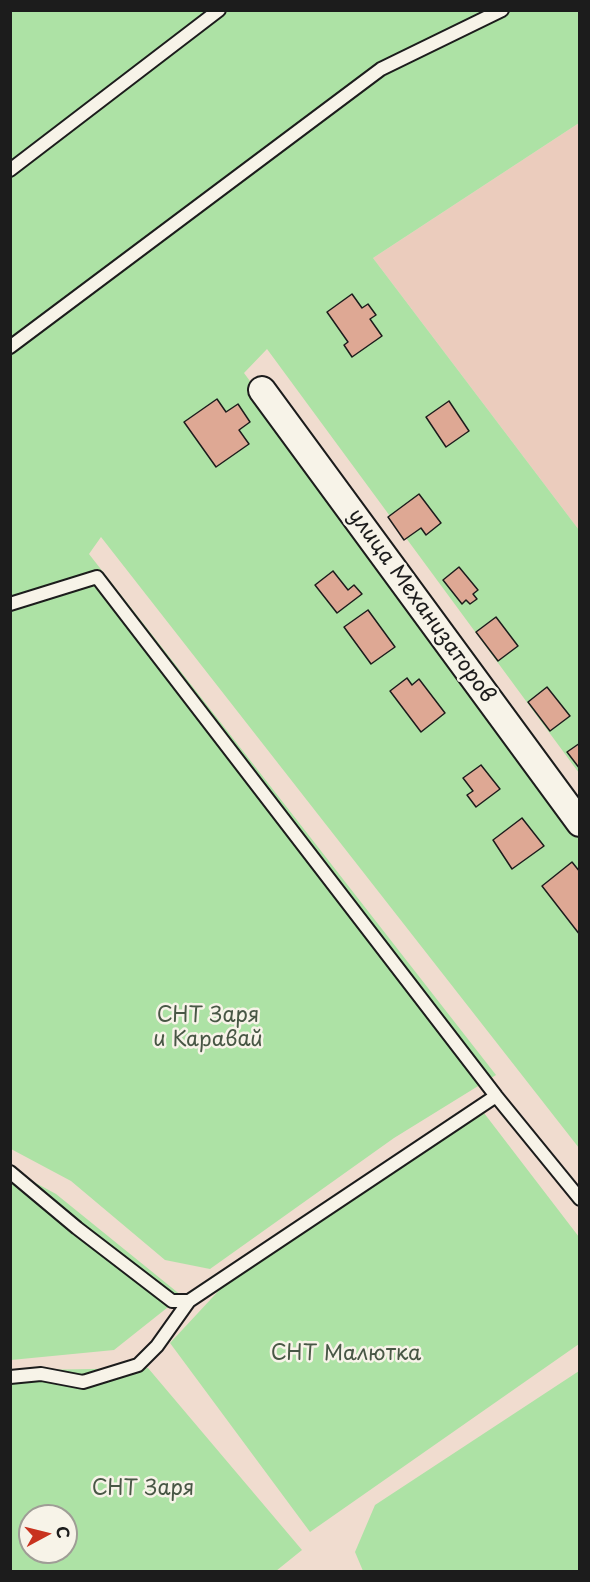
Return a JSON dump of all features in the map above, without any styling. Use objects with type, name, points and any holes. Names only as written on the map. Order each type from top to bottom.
[{"type":"street","name":"улица Механизаторов","points":[[262,390],[579,823]]},
{"type":"lane","points":[[10,170],[219,10]]},
{"type":"lane","points":[[10,347],[381,69],[502,10]]},
{"type":"lane","points":[[10,604],[97,577],[495,1096],[579,1200]]},
{"type":"lane","points":[[10,1377],[41,1374],[83,1382],[138,1365],[157,1346],[189,1301],[495,1096]]},
{"type":"lane","points":[[10,1172],[77,1228],[172,1301],[189,1301]]},
{"type":"shaded area","points":[[579,123],[579,530],[373,258]]},
{"type":"green space","name":"СНТ Заря и Каравай","points":[[10,11],[579,11],[579,123],[373,258],[579,530],[579,773],[267,349],[244,373],[579,824],[579,1148],[101,537],[89,554],[496,1075],[394,1138],[210,1269],[165,1260],[71,1181],[11,1149]]},
{"type":"green space","name":"СНТ Малютка","points":[[484,1113],[579,1237],[579,1344],[310,1532],[170,1343],[224,1285]]},
{"type":"green space","points":[[10,1169],[56,1194],[182,1296],[114,1350],[11,1360]]},
{"type":"green space","name":"СНТ Заря","points":[[148,1368],[302,1550],[276,1571],[11,1571],[10,1373],[34,1370]]},
{"type":"green space","points":[[579,1371],[579,1571],[363,1571],[355,1552],[375,1505]]},
{"type":"building","points":[[352,294],[362,308],[368,304],[376,315],[370,319],[382,336],[352,357],[344,345],[348,342],[327,312]]},
{"type":"building","points":[[217,399],[226,412],[238,404],[250,422],[239,430],[249,444],[216,467],[184,422]]},
{"type":"building","points":[[449,401],[469,431],[446,447],[426,417]]},
{"type":"building","points":[[419,494],[441,523],[426,535],[421,528],[404,540],[388,517]]},
{"type":"building","points":[[459,567],[478,590],[473,594],[477,599],[470,604],[466,600],[462,604],[443,580]]},
{"type":"building","points":[[333,571],[348,590],[354,585],[362,594],[337,613],[315,585]]},
{"type":"building","points":[[368,610],[395,647],[371,664],[344,627]]},
{"type":"building","points":[[496,617],[518,646],[498,661],[476,632]]},
{"type":"building","points":[[407,678],[412,685],[419,679],[445,713],[421,732],[390,691]]},
{"type":"building","points":[[547,687],[570,716],[550,731],[528,702]]},
{"type":"building","points":[[580,743],[580,769],[567,752]]},
{"type":"building","points":[[481,765],[500,789],[476,807],[467,795],[473,791],[463,778]]},
{"type":"building","points":[[522,818],[544,846],[512,869],[493,840]]},
{"type":"building","points":[[572,862],[580,872],[580,935],[542,886]]}]
